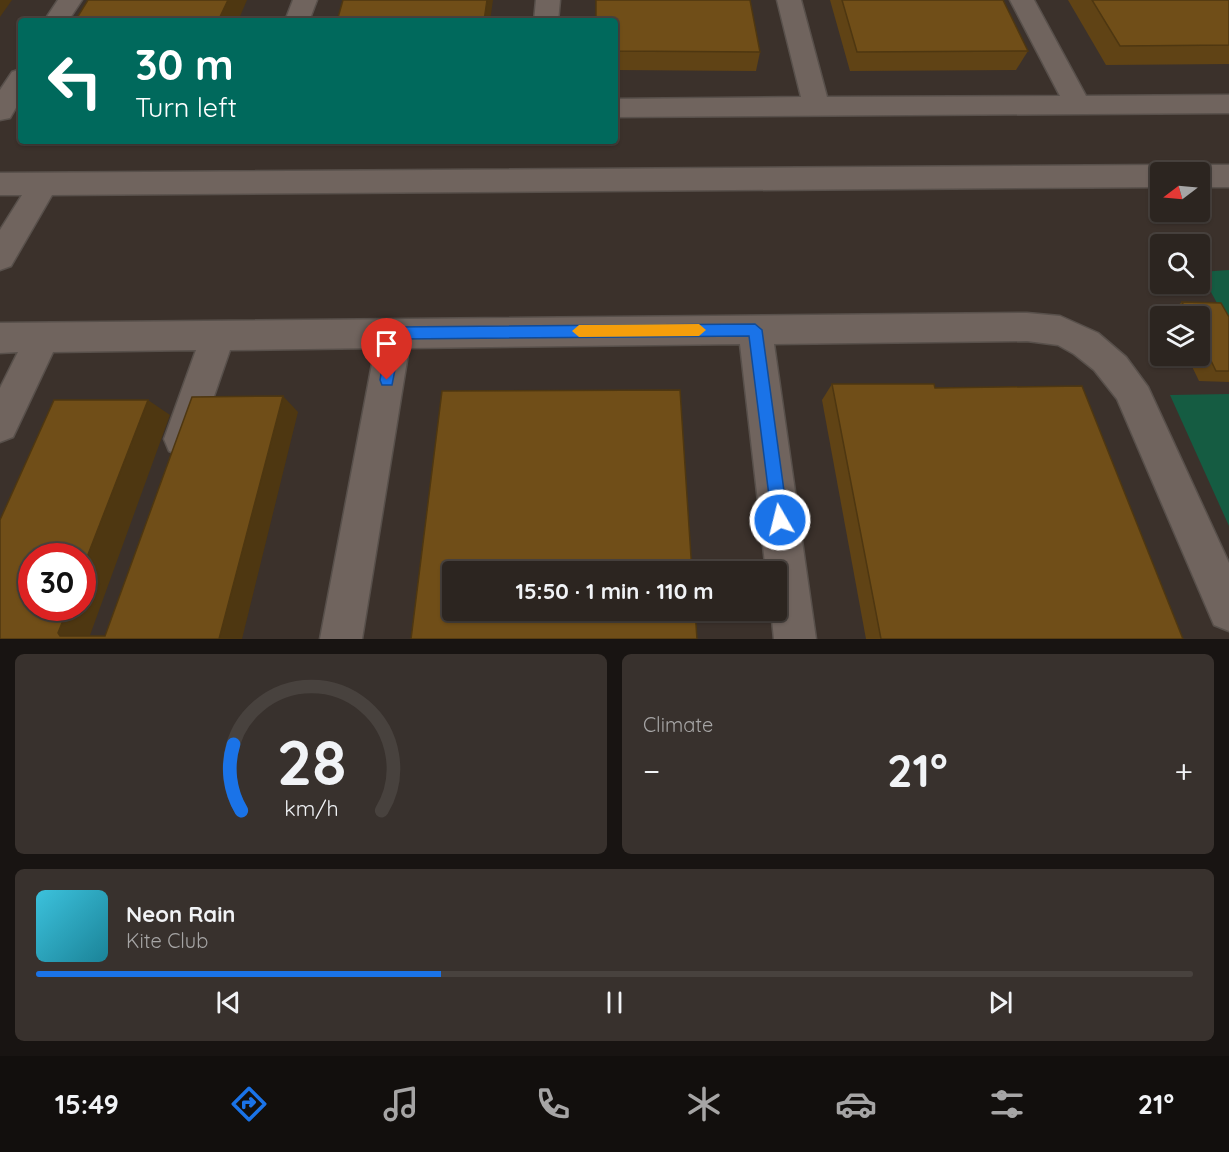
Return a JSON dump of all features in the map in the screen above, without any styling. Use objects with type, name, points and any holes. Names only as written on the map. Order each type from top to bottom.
[{"type":"street","points":[[58,18],[69,0]]},
{"type":"street","points":[[298,18],[305,0]]},
{"type":"street","points":[[546,18],[548,0]]},
{"type":"street","points":[[789,0],[816,106]]},
{"type":"street","points":[[1022,0],[1078,105]]},
{"type":"street","points":[[0,112],[18,83]]},
{"type":"street","points":[[618,108],[1229,104]]},
{"type":"street","points":[[0,112],[18,112]]},
{"type":"street","points":[[1,186],[45,182],[1150,176]]},
{"type":"street","points":[[1210,176],[1229,176]]},
{"type":"street","points":[[0,257],[45,182]]},
{"type":"street","points":[[0,338],[1027,327],[1063,331],[1087,344],[1108,361],[1136,398],[1229,610]]},
{"type":"street","points":[[755,330],[795,639]]},
{"type":"street","points":[[341,639],[395,333]]},
{"type":"street","points":[[171,470],[218,335]]},
{"type":"street","points":[[0,425],[44,336]]},
{"type":"green space","points":[[1229,270],[1229,325],[1210,290],[1210,271]]},
{"type":"green space","points":[[1229,394],[1229,526],[1170,395]]},
{"type":"building","points":[[88,0],[228,0],[219,18],[77,18]]},
{"type":"building","points":[[343,0],[487,0],[484,18],[338,18]]},
{"type":"building","points":[[596,0],[750,0],[760,52],[618,51],[618,18],[596,18]]},
{"type":"building","points":[[842,0],[1003,0],[1028,51],[857,52]]},
{"type":"building","points":[[1092,0],[1229,0],[1229,45],[1120,46]]},
{"type":"building","points":[[1182,302],[1221,303],[1229,317],[1229,371],[1216,371],[1210,359],[1210,306],[1184,306]]},
{"type":"building","points":[[832,384],[934,384],[935,388],[1082,386],[1183,639],[881,639]]},
{"type":"building","points":[[680,390],[691,561],[442,561],[442,621],[696,621],[697,639],[411,639],[442,391]]},
{"type":"building","points":[[283,396],[219,639],[0,639],[0,520],[54,400],[148,400],[92,543],[18,543],[18,621],[63,621],[58,633],[60,636],[105,636],[192,397]]},
{"type":"slow traffic","points":[[579,331],[699,330]]},
{"type":"route","points":[[387,380],[395,333],[755,330],[780,520]]}]
